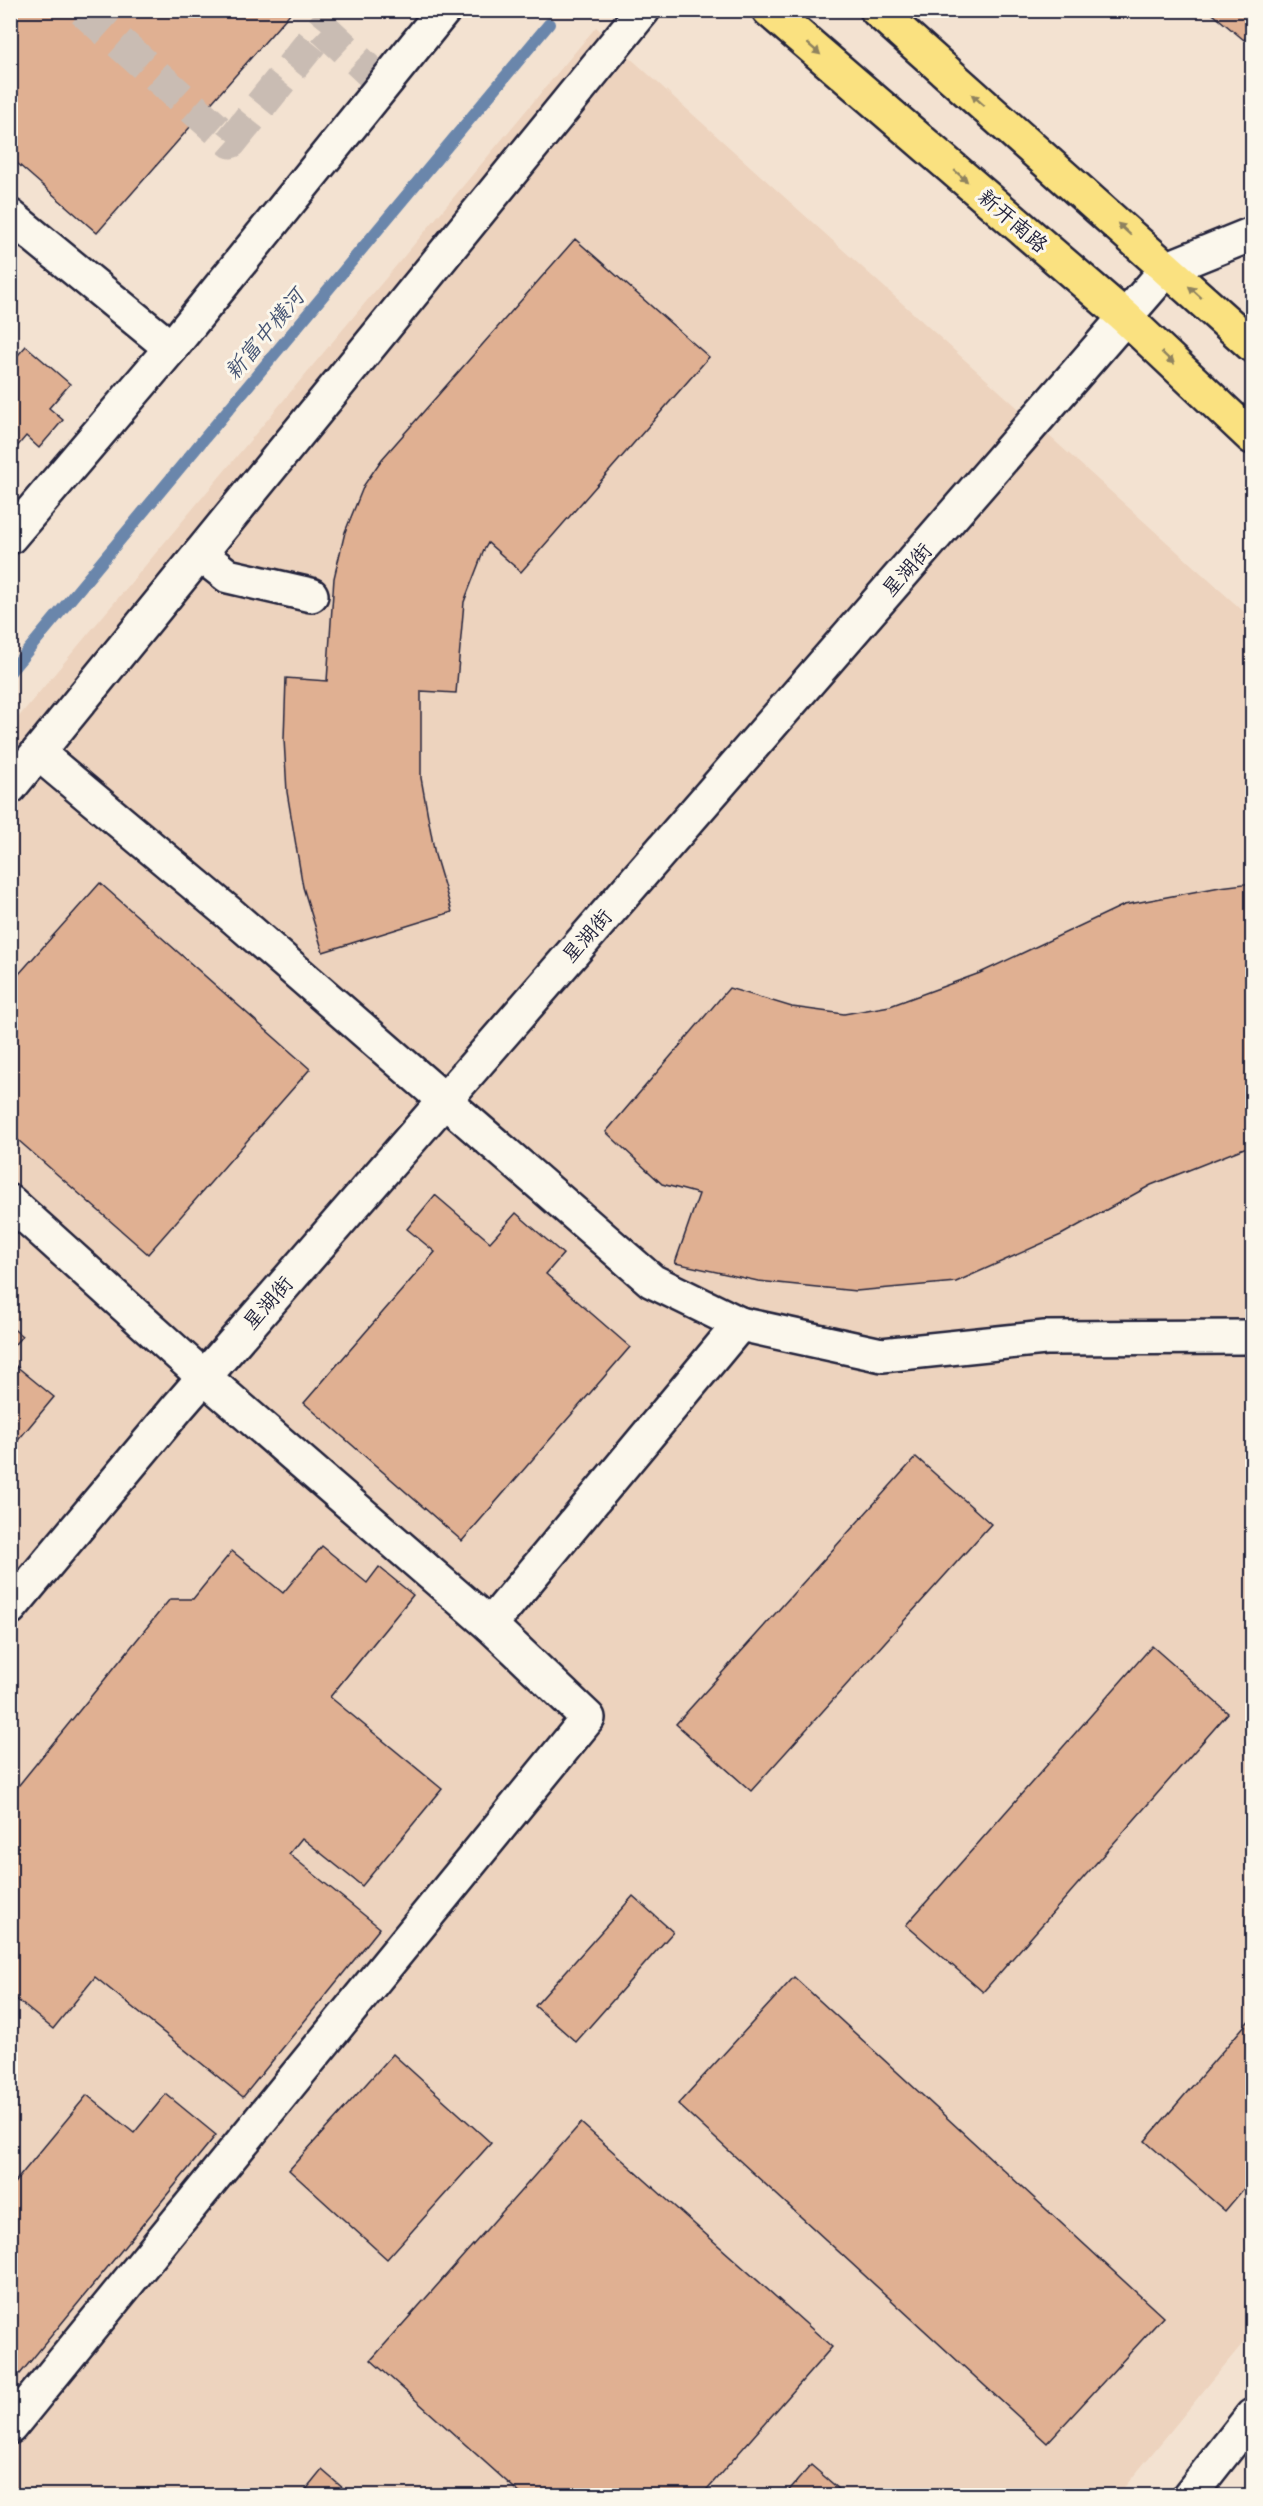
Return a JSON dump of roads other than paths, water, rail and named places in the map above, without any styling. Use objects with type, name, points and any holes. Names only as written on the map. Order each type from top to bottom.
[{"type":"main road","name":"新开南路","points":[[769,10],[1126,318],[1252,437]]},
{"type":"main road","points":[[877,10],[1252,345]]},
{"type":"street","points":[[10,537],[171,348],[444,10]]},
{"type":"street","points":[[10,787],[643,10]]},
{"type":"street","points":[[10,216],[171,348]]},
{"type":"street","points":[[1168,268],[1252,234]]},
{"type":"street","name":"星湖街","points":[[10,1608],[204,1377],[1168,268]]},
{"type":"street","points":[[200,554],[228,576],[311,595]]},
{"type":"street","points":[[38,753],[229,913],[652,1281],[740,1324],[882,1355],[1045,1338],[1252,1337]]},
{"type":"street","points":[[10,1202],[204,1377],[490,1624],[588,1718],[10,2427]]},
{"type":"street","points":[[490,1624],[740,1324]]},
{"type":"street","points":[[1188,2496],[1252,2416]]},
{"type":"waterway","name":"新富中横河","points":[[10,672],[549,24]]},
{"type":"tunnel","points":[[83,10],[231,142],[323,28],[384,85]]}]
